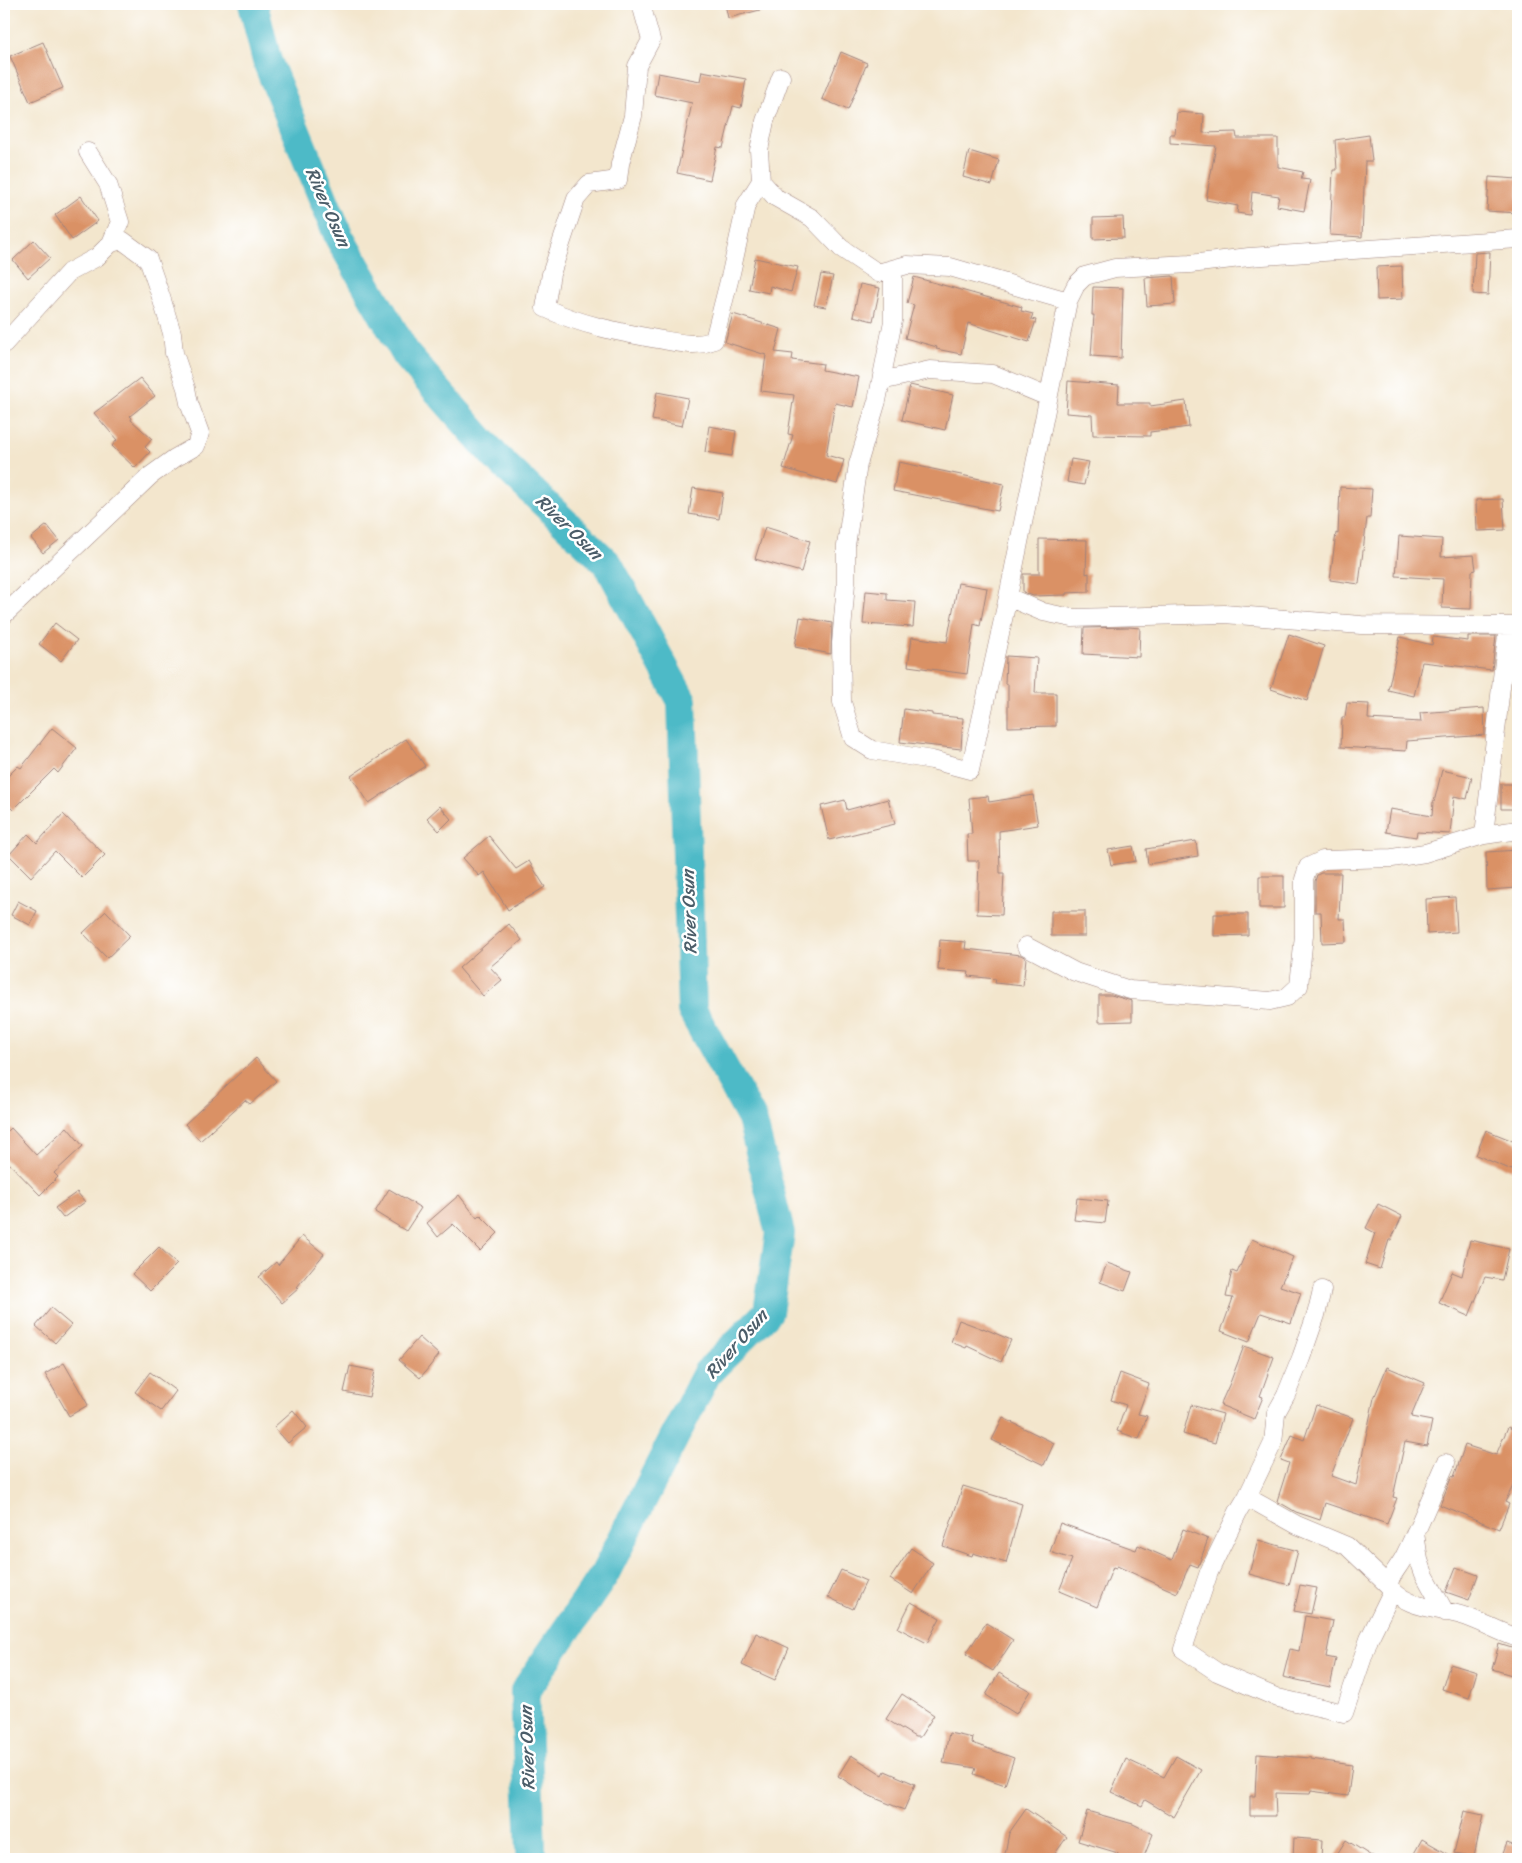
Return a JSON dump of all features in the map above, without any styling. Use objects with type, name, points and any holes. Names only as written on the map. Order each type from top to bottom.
[{"type":"street","points":[[640,4],[651,40],[638,66],[633,116],[620,164],[618,180],[589,184],[576,199],[551,274],[546,308],[561,315],[610,331],[678,342],[704,344],[714,340],[746,205],[761,180]]},
{"type":"street","points":[[781,77],[765,121],[759,150],[761,180],[775,198],[812,218],[841,248],[878,272],[907,265],[950,268],[1068,301]]},
{"type":"street","points":[[4,344],[69,272],[97,257],[111,243],[120,222],[108,184],[88,152]]},
{"type":"street","points":[[893,269],[893,321],[881,381],[858,464],[846,546],[846,583],[841,643],[842,702],[853,738],[872,750],[932,760],[970,770],[1008,596],[1068,301],[1076,285],[1085,276],[1114,268],[1518,239]]},
{"type":"street","points":[[4,615],[150,476],[196,446],[200,433],[174,353],[172,333],[148,259],[122,240],[111,243]]},
{"type":"street","points":[[881,381],[930,370],[993,374],[1048,397]]},
{"type":"street","points":[[1008,596],[1043,612],[1072,618],[1224,614],[1361,624],[1513,626],[1484,835]]},
{"type":"street","points":[[1026,946],[1075,972],[1130,990],[1270,1001],[1286,997],[1299,986],[1304,935],[1304,878],[1308,867],[1323,860],[1392,858],[1424,853],[1484,835],[1518,830]]},
{"type":"street","points":[[1322,1290],[1304,1350],[1286,1395],[1276,1412],[1272,1443],[1209,1572],[1183,1649],[1217,1672],[1278,1698],[1344,1713],[1369,1639],[1390,1589],[1390,1578],[1405,1555],[1446,1463]]},
{"type":"street","points":[[1247,1497],[1296,1524],[1347,1546],[1390,1589],[1419,1605],[1460,1615],[1518,1638]]},
{"type":"street","points":[[1415,1533],[1419,1560],[1424,1574],[1445,1612]]},
{"type":"building","points":[[725,4],[764,4],[764,9],[728,18]]},
{"type":"building","points":[[43,42],[63,88],[30,102],[10,56]]},
{"type":"building","points":[[841,52],[867,63],[848,110],[822,99]]},
{"type":"building","points":[[702,71],[746,79],[741,108],[733,106],[723,148],[717,147],[710,180],[677,173],[692,103],[654,95],[658,73],[700,81]]},
{"type":"building","points":[[1177,112],[1204,114],[1203,133],[1236,132],[1237,138],[1278,138],[1278,167],[1303,172],[1301,179],[1310,180],[1304,211],[1277,206],[1279,196],[1252,192],[1250,215],[1237,213],[1238,206],[1206,200],[1216,146],[1170,143],[1170,134],[1175,134]]},
{"type":"building","points":[[1369,135],[1372,161],[1365,161],[1362,237],[1330,235],[1333,170],[1337,170],[1335,140]]},
{"type":"building","points":[[969,151],[999,160],[992,185],[963,177]]},
{"type":"building","points":[[1489,177],[1518,179],[1518,213],[1487,211]]},
{"type":"building","points":[[81,196],[98,221],[72,240],[55,215]]},
{"type":"building","points":[[1123,217],[1124,238],[1093,239],[1093,218]]},
{"type":"building","points":[[34,240],[50,258],[28,278],[13,260]]},
{"type":"building","points":[[1490,252],[1488,295],[1473,294],[1475,253]]},
{"type":"building","points":[[755,258],[798,267],[791,292],[770,286],[769,293],[749,289]]},
{"type":"building","points":[[1402,266],[1403,299],[1377,300],[1376,267]]},
{"type":"building","points":[[821,274],[833,276],[826,307],[814,305]]},
{"type":"building","points":[[1173,276],[1175,304],[1147,306],[1145,278]]},
{"type":"building","points":[[914,277],[1022,307],[1021,311],[1033,314],[1031,319],[1036,320],[1029,342],[968,323],[961,354],[936,349],[937,347],[905,338],[914,305],[907,303]]},
{"type":"building","points":[[860,284],[880,288],[873,321],[853,316]]},
{"type":"building","points":[[1093,287],[1123,288],[1121,358],[1091,356],[1094,315],[1092,315]]},
{"type":"building","points":[[733,314],[781,329],[775,352],[793,354],[792,360],[823,364],[822,370],[859,377],[853,407],[835,403],[826,455],[844,460],[837,484],[783,468],[793,435],[788,434],[794,395],[761,391],[766,355],[725,342]]},
{"type":"building","points":[[140,378],[155,396],[130,416],[131,420],[152,439],[145,447],[150,452],[135,468],[112,446],[117,440],[94,413]]},
{"type":"building","points":[[1068,381],[1119,385],[1118,403],[1150,403],[1150,406],[1186,401],[1189,427],[1150,432],[1150,436],[1093,435],[1092,415],[1066,413]]},
{"type":"building","points":[[910,385],[953,395],[945,430],[902,420]]},
{"type":"building","points":[[657,392],[688,398],[682,426],[652,420]]},
{"type":"building","points":[[709,426],[736,431],[732,456],[705,452]]},
{"type":"building","points":[[1071,459],[1089,462],[1084,485],[1067,482]]},
{"type":"building","points":[[899,462],[1004,484],[998,511],[893,491]]},
{"type":"building","points":[[1340,487],[1372,489],[1370,518],[1367,518],[1359,584],[1330,580],[1336,533],[1338,534]]},
{"type":"building","points":[[693,488],[723,493],[719,519],[689,514]]},
{"type":"building","points":[[1503,499],[1505,530],[1477,531],[1476,500]]},
{"type":"building","points":[[47,525],[59,540],[43,553],[31,538]]},
{"type":"building","points":[[765,527],[810,541],[801,572],[755,559]]},
{"type":"building","points":[[1399,536],[1442,539],[1441,557],[1474,555],[1476,570],[1472,571],[1471,609],[1442,608],[1443,579],[1396,576]]},
{"type":"building","points":[[1039,539],[1087,540],[1086,574],[1089,573],[1089,592],[1033,596],[1023,592],[1023,574],[1039,574]]},
{"type":"building","points":[[958,583],[987,588],[980,626],[974,624],[967,674],[908,666],[912,637],[947,642]]},
{"type":"building","points":[[866,591],[887,593],[887,600],[915,602],[913,627],[863,624]]},
{"type":"building","points":[[800,617],[832,623],[831,654],[795,647]]},
{"type":"building","points":[[55,623],[77,640],[61,661],[39,644]]},
{"type":"building","points":[[1084,628],[1140,628],[1139,657],[1083,654]]},
{"type":"building","points":[[1289,634],[1324,646],[1307,701],[1271,689]]},
{"type":"building","points":[[1468,636],[1496,636],[1492,670],[1422,662],[1414,696],[1388,690],[1400,637],[1432,645],[1433,637],[1468,641]]},
{"type":"building","points":[[1006,656],[1037,658],[1035,693],[1056,693],[1056,726],[1008,727],[1008,684],[1005,684]]},
{"type":"building","points":[[1347,703],[1369,704],[1368,719],[1421,722],[1420,713],[1484,708],[1485,735],[1407,741],[1406,751],[1341,747],[1342,717],[1345,717]]},
{"type":"building","points":[[904,709],[932,713],[932,715],[963,718],[961,749],[900,742]]},
{"type":"building","points":[[52,728],[77,748],[58,773],[54,769],[13,810],[4,801],[4,780],[18,766],[21,768]]},
{"type":"building","points":[[406,739],[425,766],[369,803],[351,776]]},
{"type":"building","points":[[1442,770],[1472,777],[1467,799],[1454,796],[1450,834],[1417,832],[1416,837],[1386,832],[1390,809],[1432,816],[1433,802]]},
{"type":"building","points":[[1501,784],[1518,784],[1518,809],[1501,809]]},
{"type":"building","points":[[1033,795],[1038,825],[999,831],[1000,873],[1004,873],[1002,915],[977,914],[979,861],[968,861],[967,834],[972,834],[969,798],[988,796],[989,802]]},
{"type":"building","points":[[888,799],[895,824],[829,840],[821,806],[845,800],[847,810]]},
{"type":"building","points":[[440,806],[451,819],[439,831],[427,818]]},
{"type":"building","points":[[63,814],[105,855],[82,878],[55,851],[31,877],[9,855],[28,834],[37,843]]},
{"type":"building","points":[[489,836],[516,869],[529,861],[545,887],[508,910],[484,872],[479,876],[463,858]]},
{"type":"building","points":[[1196,841],[1198,856],[1148,864],[1146,849]]},
{"type":"building","points":[[1133,846],[1136,861],[1111,865],[1108,850]]},
{"type":"building","points":[[1518,850],[1518,888],[1487,890],[1486,852]]},
{"type":"building","points":[[1321,873],[1341,873],[1339,919],[1345,919],[1346,942],[1322,943],[1321,912],[1315,912],[1315,881],[1317,875]]},
{"type":"building","points":[[1259,876],[1284,876],[1284,908],[1259,908]]},
{"type":"building","points":[[1455,897],[1457,932],[1427,934],[1426,899]]},
{"type":"building","points":[[18,901],[37,911],[30,925],[11,915]]},
{"type":"building","points":[[106,911],[130,936],[107,958],[83,933]]},
{"type":"building","points":[[1051,911],[1085,911],[1085,936],[1051,936]]},
{"type":"building","points":[[1214,914],[1248,914],[1248,935],[1214,936]]},
{"type":"building","points":[[509,924],[522,940],[490,967],[502,980],[483,996],[459,968]]},
{"type":"building","points":[[940,940],[966,942],[965,949],[1021,955],[1026,958],[1023,986],[995,983],[996,979],[968,976],[969,972],[938,970]]},
{"type":"building","points":[[1099,995],[1111,995],[1132,1001],[1132,1021],[1099,1022]]},
{"type":"building","points":[[256,1058],[276,1081],[250,1104],[245,1100],[200,1141],[185,1124]]},
{"type":"building","points":[[67,1127],[83,1146],[54,1173],[58,1177],[40,1195],[4,1158],[4,1135],[11,1128],[36,1155]]},
{"type":"building","points":[[1486,1130],[1518,1143],[1518,1156],[1512,1170],[1476,1155]]},
{"type":"building","points":[[389,1189],[421,1208],[406,1231],[375,1212]]},
{"type":"building","points":[[77,1192],[85,1202],[63,1218],[55,1208]]},
{"type":"building","points":[[459,1195],[477,1218],[480,1215],[498,1233],[480,1251],[453,1224],[438,1237],[427,1223]]},
{"type":"building","points":[[1077,1198],[1108,1201],[1105,1223],[1074,1220]]},
{"type":"building","points":[[1378,1204],[1402,1216],[1391,1240],[1389,1240],[1380,1269],[1365,1264],[1375,1233],[1366,1228]]},
{"type":"building","points":[[302,1236],[324,1254],[297,1287],[299,1288],[282,1303],[259,1277],[276,1262],[278,1265]]},
{"type":"building","points":[[1252,1239],[1293,1257],[1280,1286],[1301,1293],[1291,1323],[1261,1313],[1249,1342],[1221,1331],[1233,1298],[1226,1297],[1232,1271],[1237,1273]]},
{"type":"building","points":[[1470,1240],[1509,1249],[1502,1280],[1485,1277],[1469,1316],[1439,1303],[1452,1272],[1462,1276]]},
{"type":"building","points":[[159,1247],[177,1264],[150,1291],[132,1274]]},
{"type":"building","points":[[1107,1263],[1132,1272],[1125,1291],[1100,1282]]},
{"type":"building","points":[[51,1308],[71,1325],[55,1343],[36,1326]]},
{"type":"building","points":[[959,1320],[1011,1340],[1001,1362],[967,1346],[966,1348],[951,1342]]},
{"type":"building","points":[[419,1337],[439,1355],[420,1378],[399,1360]]},
{"type":"building","points":[[1244,1346],[1274,1357],[1260,1396],[1263,1397],[1254,1419],[1220,1405]]},
{"type":"building","points":[[64,1363],[88,1405],[69,1416],[45,1374]]},
{"type":"building","points":[[350,1366],[375,1371],[369,1397],[344,1392]]},
{"type":"building","points":[[1387,1367],[1425,1383],[1411,1417],[1432,1421],[1427,1446],[1405,1442],[1393,1497],[1397,1498],[1387,1524],[1325,1503],[1320,1520],[1296,1512],[1277,1501],[1289,1463],[1281,1460],[1292,1435],[1304,1440],[1316,1405],[1353,1418],[1331,1476],[1356,1485],[1374,1398]]},
{"type":"building","points":[[150,1372],[176,1391],[161,1411],[135,1392]]},
{"type":"building","points":[[1120,1373],[1149,1384],[1138,1414],[1147,1416],[1139,1439],[1117,1431],[1126,1405],[1111,1400]]},
{"type":"building","points":[[1191,1405],[1223,1414],[1215,1443],[1183,1434]]},
{"type":"building","points":[[293,1410],[307,1427],[288,1443],[274,1427]]},
{"type":"building","points":[[1003,1418],[1054,1443],[1044,1465],[992,1440]]},
{"type":"building","points":[[1508,1427],[1518,1432],[1518,1476],[1505,1502],[1509,1504],[1499,1529],[1440,1505],[1452,1476],[1454,1477],[1465,1445],[1496,1455]]},
{"type":"building","points":[[963,1486],[1022,1504],[1006,1563],[973,1553],[972,1556],[943,1546]]},
{"type":"building","points":[[1060,1523],[1136,1550],[1138,1545],[1172,1560],[1183,1529],[1208,1539],[1198,1567],[1190,1564],[1177,1593],[1117,1566],[1116,1568],[1113,1567],[1097,1607],[1059,1591],[1072,1559],[1050,1552]]},
{"type":"building","points":[[1258,1540],[1298,1551],[1289,1585],[1249,1574]]},
{"type":"building","points":[[911,1548],[933,1563],[913,1594],[890,1579]]},
{"type":"building","points":[[1456,1567],[1478,1575],[1469,1600],[1446,1592]]},
{"type":"building","points":[[841,1570],[866,1581],[853,1609],[828,1597]]},
{"type":"building","points":[[1300,1585],[1317,1588],[1311,1614],[1294,1611]]},
{"type":"building","points":[[911,1602],[940,1618],[927,1643],[898,1628]]},
{"type":"building","points":[[1305,1616],[1333,1621],[1326,1657],[1336,1659],[1330,1687],[1283,1677],[1290,1649],[1299,1651]]},
{"type":"building","points":[[986,1623],[1013,1640],[993,1671],[966,1654]]},
{"type":"building","points":[[756,1633],[789,1648],[775,1680],[742,1665]]},
{"type":"building","points":[[1499,1644],[1518,1650],[1518,1677],[1492,1669]]},
{"type":"building","points":[[1450,1664],[1477,1672],[1469,1698],[1442,1689]]},
{"type":"building","points":[[999,1673],[1030,1691],[1016,1714],[986,1695]]},
{"type":"building","points":[[902,1694],[934,1715],[920,1737],[915,1737],[886,1719]]},
{"type":"building","points":[[949,1733],[973,1738],[972,1743],[1014,1758],[1005,1785],[974,1774],[976,1768],[943,1763]]},
{"type":"building","points":[[1257,1754],[1311,1758],[1352,1765],[1348,1796],[1311,1791],[1310,1794],[1275,1793],[1276,1816],[1250,1816],[1250,1796],[1255,1796]]},
{"type":"building","points":[[851,1755],[883,1775],[885,1771],[915,1784],[904,1810],[870,1796],[838,1776]]},
{"type":"building","points":[[1176,1756],[1201,1770],[1174,1817],[1145,1800],[1142,1806],[1111,1792],[1126,1759],[1164,1777]]},
{"type":"building","points":[[1026,1809],[1067,1837],[1051,1859],[1004,1859],[1009,1833]]},
{"type":"building","points":[[1087,1811],[1133,1824],[1153,1834],[1143,1859],[1116,1859],[1118,1853],[1078,1841]]},
{"type":"building","points":[[1464,1811],[1483,1815],[1474,1857],[1454,1853]]},
{"type":"building","points":[[1294,1838],[1322,1840],[1321,1859],[1293,1859]]},
{"type":"building","points":[[1422,1839],[1457,1859],[1411,1859]]},
{"type":"building","points":[[1346,1840],[1376,1859],[1334,1859]]},
{"type":"building","points":[[1507,1843],[1518,1847],[1518,1859],[1501,1859]]},
{"type":"waterway","name":"River Osun","points":[[253,4],[267,61],[339,237],[407,356],[495,456],[608,564],[682,701],[692,1010],[752,1119],[780,1233],[768,1312],[707,1373],[604,1575],[525,1691],[531,1851],[534,1859]]}]
